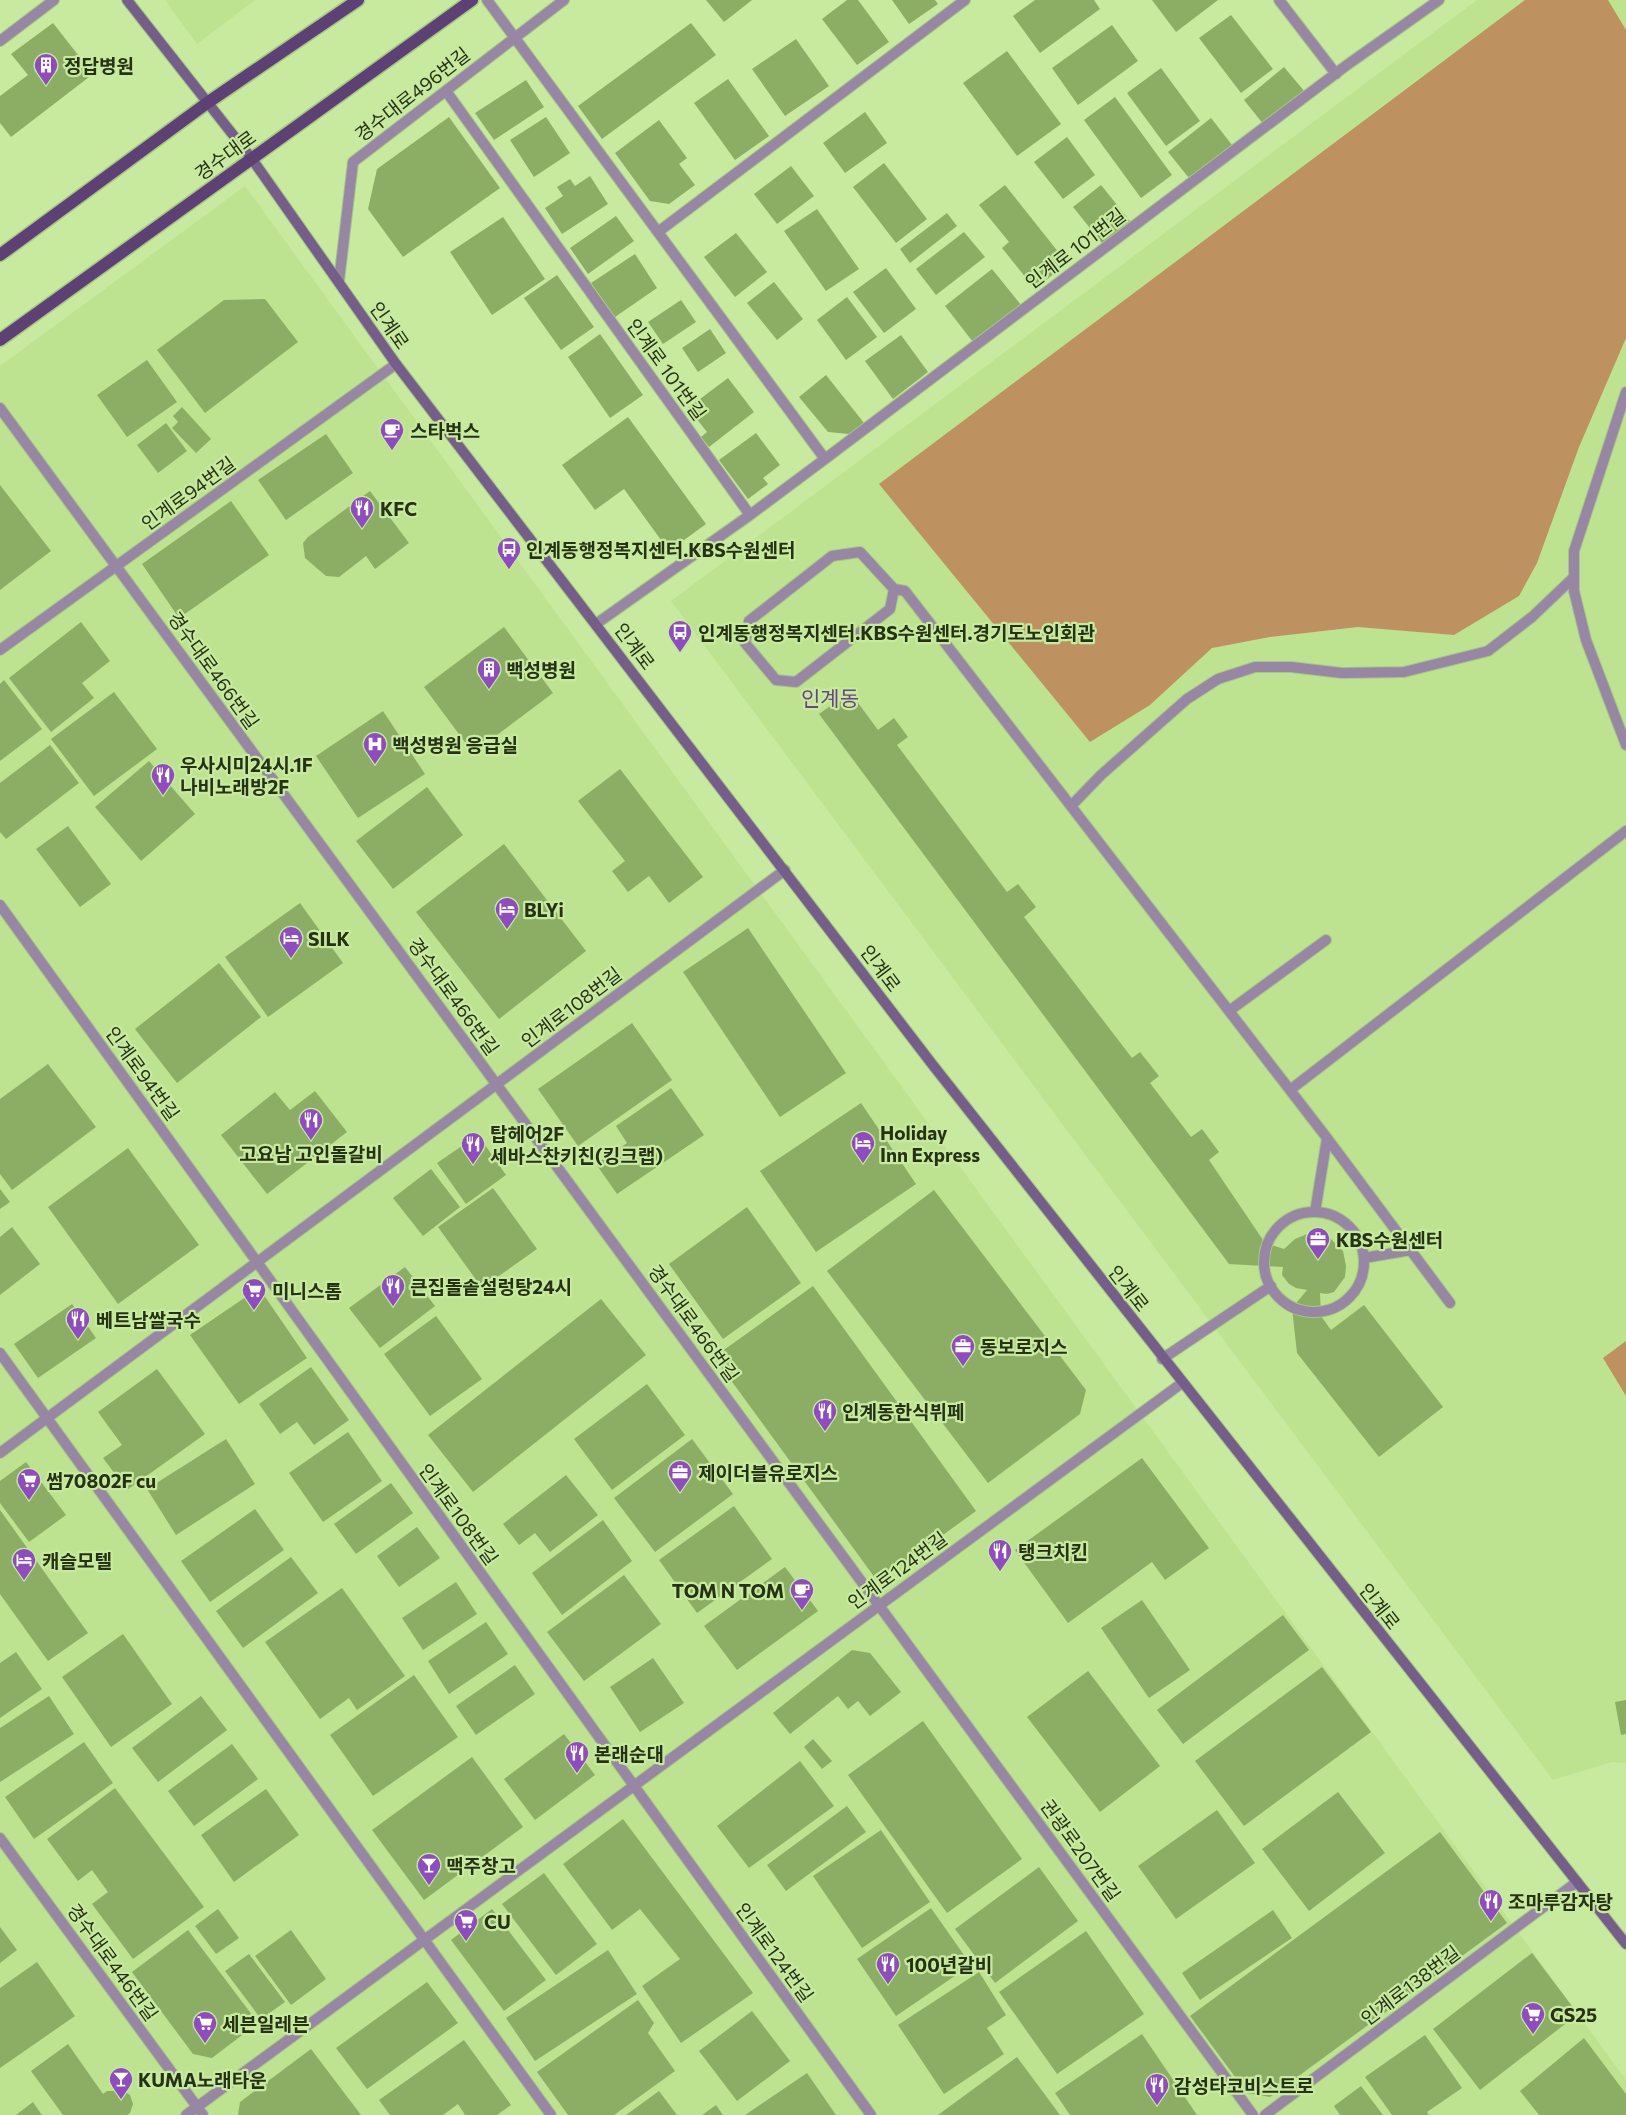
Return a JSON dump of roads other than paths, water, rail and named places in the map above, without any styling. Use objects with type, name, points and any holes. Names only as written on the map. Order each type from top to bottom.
[{"type":"main road","points":[[0,255],[207,104],[358,0]]},
{"type":"main road","name":"경수대로","points":[[0,340],[472,0]]},
{"type":"street","points":[[0,41],[54,0]]},
{"type":"street","name":"인계로","points":[[127,0],[252,159],[396,364],[932,1064],[1626,1944]]},
{"type":"street","points":[[487,0],[825,459]]},
{"type":"street","name":"경수대로496번길","points":[[339,281],[353,162],[564,0]]},
{"type":"street","points":[[658,232],[965,0]]},
{"type":"street","points":[[1279,0],[1336,74]]},
{"type":"street","name":"인계로 101번길","points":[[446,90],[750,515],[1347,65],[1439,0]]},
{"type":"street","name":"인계로94번길","points":[[0,650],[396,364]]},
{"type":"street","points":[[1626,392],[1574,551],[1574,591],[1586,640],[1626,745]]},
{"type":"street","name":"경수대로466번길","points":[[0,408],[880,1605]]},
{"type":"street","points":[[596,624],[750,515]]},
{"type":"street","points":[[894,589],[890,609],[796,682],[776,680],[745,643],[749,621],[832,556],[860,552],[894,589],[905,591],[1290,1090],[1450,1303]]},
{"type":"street","points":[[1071,806],[1101,776],[1187,700],[1218,679],[1255,666],[1291,667],[1342,673],[1404,672],[1488,651],[1532,617],[1574,577]]},
{"type":"street","points":[[1290,1090],[1626,830]]},
{"type":"street","name":"인계로108번길","points":[[0,1453],[785,870]]},
{"type":"street","name":"인계로94번길","points":[[0,905],[257,1262]]},
{"type":"street","points":[[1229,1011],[1326,940]]},
{"type":"street","points":[[1315,1212],[1326,1138]]},
{"type":"street","points":[[1315,1212],[1332,1215],[1347,1224],[1358,1237],[1364,1258],[1364,1270],[1359,1286],[1348,1299],[1334,1309],[1318,1312],[1302,1311],[1287,1305],[1275,1294],[1270,1286],[1264,1264],[1266,1248],[1273,1233],[1291,1218],[1315,1212]]},
{"type":"street","points":[[1364,1258],[1411,1250]]},
{"type":"street","name":"인계로108번길","points":[[257,1262],[634,1786]]},
{"type":"street","points":[[1162,1358],[1270,1286]]},
{"type":"street","points":[[0,1353],[551,2115]]},
{"type":"street","name":"인계로124번길","points":[[186,2115],[200,2111],[424,1940],[1182,1383]]},
{"type":"street","name":"권광로207번길","points":[[880,1605],[1253,2115]]},
{"type":"street","name":"인계로124번길","points":[[634,1786],[871,2115]]},
{"type":"street","name":"경수대로446번길","points":[[0,1838],[200,2111]]},
{"type":"street","name":"인계로138번길","points":[[1265,2115],[1577,1882]]},
{"type":"place","name":"정답병원","points":[[46,86]]},
{"type":"place","name":"스타벅스","points":[[392,451]]},
{"type":"place","name":"KFC","points":[[362,529]]},
{"type":"place","name":"인계동행정복지센터.KBS수원센터","points":[[509,570]]},
{"type":"place","name":"인계동행정복지센터.KBS수원센터.경기도노인회관","points":[[680,653]]},
{"type":"place","name":"백성병원","points":[[489,690]]},
{"type":"place","name":"백성병원 응급실","points":[[375,765]]},
{"type":"place","name":"우사시미24시.1F 나비노래방2F","points":[[163,796]]},
{"type":"place","name":"BLYi","points":[[507,930]]},
{"type":"place","name":"SILK","points":[[291,959]]},
{"type":"place","name":"고요남 고인돌갈비","points":[[311,1141]]},
{"type":"place","name":"Holiday Inn Express","points":[[863,1164]]},
{"type":"place","name":"탑헤어2F 세바스찬키친(킹크랩)","points":[[473,1165]]},
{"type":"place","name":"KBS수원센터","points":[[1318,1260]]},
{"type":"place","name":"큰집돌솥설렁탕24시","points":[[393,1307]]},
{"type":"place","name":"미니스톱","points":[[254,1311]]},
{"type":"place","name":"베트남쌀국수","points":[[78,1340]]},
{"type":"place","name":"동보로지스","points":[[963,1367]]},
{"type":"place","name":"인계동한식뷔페","points":[[825,1432]]},
{"type":"place","name":"제이더블유로지스","points":[[680,1493]]},
{"type":"place","name":"썸70802F cu","points":[[29,1501]]},
{"type":"place","name":"탱크치킨","points":[[1000,1572]]},
{"type":"place","name":"캐슬모텔","points":[[24,1581]]},
{"type":"place","name":"TOM N TOM","points":[[802,1611]]},
{"type":"place","name":"본래순대","points":[[577,1774]]},
{"type":"place","name":"맥주창고","points":[[429,1886]]},
{"type":"place","name":"조마루감자탕","points":[[1491,1922]]},
{"type":"place","name":"CU","points":[[466,1942]]},
{"type":"place","name":"100년갈비","points":[[888,1985]]},
{"type":"place","name":"GS25","points":[[1533,2035]]},
{"type":"place","name":"세븐일레븐","points":[[205,2044]]},
{"type":"place","name":"KUMA노래타운","points":[[121,2100]]},
{"type":"place","name":"감성타코비스트로","points":[[1157,2106]]},
{"type":"district","name":"인계동","points":[[830,697]]}]
